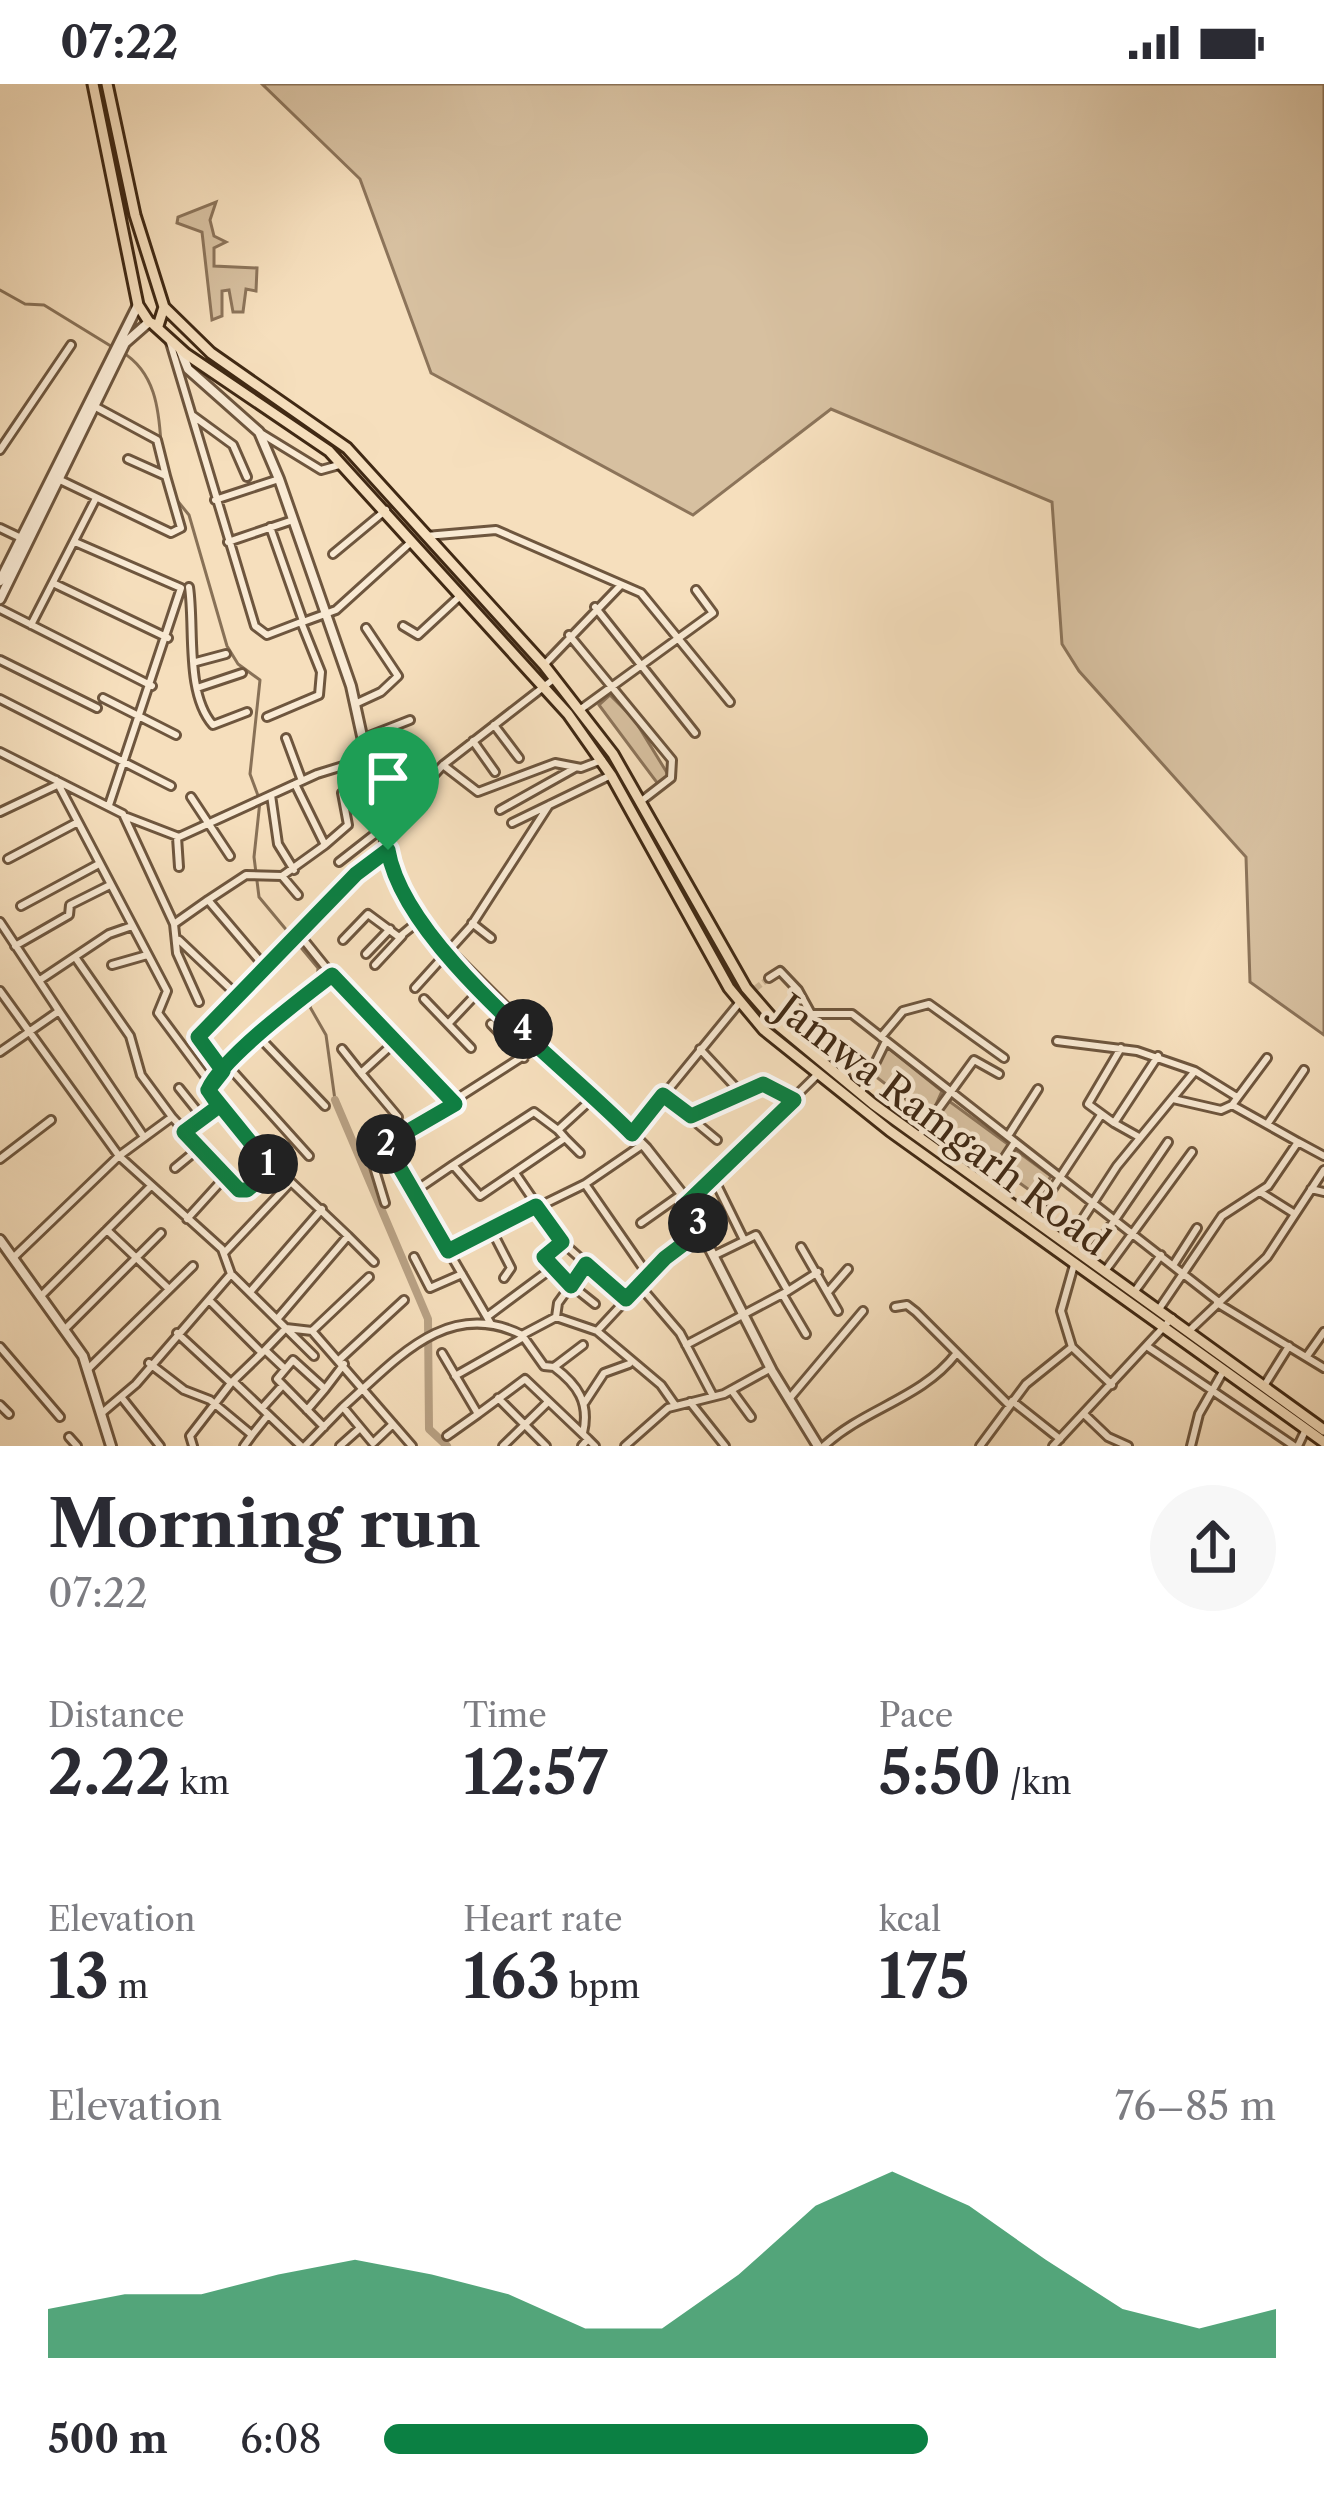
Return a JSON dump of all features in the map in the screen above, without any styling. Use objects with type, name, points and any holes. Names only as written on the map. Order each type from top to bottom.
[{"type":"highway","name":"Jamwa Ramgarh Road","points":[[93,84],[138,303],[151,324],[342,463],[544,686],[602,760],[740,1003],[817,1075],[1074,1265],[1316,1428]]},
{"type":"highway","points":[[107,84],[157,295]]},
{"type":"highway","points":[[138,303],[144,291],[157,295]]},
{"type":"highway","name":"Jamwa Ramgarh Road","points":[[157,295],[212,353],[332,435],[544,664],[581,710],[640,802],[753,991],[856,1091],[1264,1385],[1316,1428],[1324,1442]]},
{"type":"highway","points":[[151,324],[164,320],[164,307]]},
{"type":"street","points":[[0,581],[138,303]]},
{"type":"street","points":[[125,336],[151,324]]},
{"type":"street","points":[[168,338],[258,632],[267,635],[325,614],[413,541]]},
{"type":"street","points":[[0,450],[71,345]]},
{"type":"street","points":[[180,349],[188,369],[259,432],[321,470],[342,463]]},
{"type":"street","points":[[0,599],[114,358]]},
{"type":"street","points":[[58,479],[95,500],[177,531],[183,525],[158,440],[94,406]]},
{"type":"street","points":[[190,414],[232,445],[248,477]]},
{"type":"street","points":[[259,432],[294,520],[355,704],[391,868],[418,921],[632,1134],[684,1199],[771,1368],[821,1446],[857,1419],[926,1387],[956,1354]]},
{"type":"street","points":[[128,458],[166,476]]},
{"type":"street","points":[[215,500],[279,479]]},
{"type":"street","points":[[31,625],[95,500]]},
{"type":"street","points":[[333,554],[386,510]]},
{"type":"street","points":[[228,542],[294,520]]},
{"type":"street","points":[[267,717],[323,692],[270,527]]},
{"type":"street","points":[[0,528],[21,538]]},
{"type":"street","points":[[426,536],[496,530],[649,600],[730,701]]},
{"type":"street","points":[[74,542],[185,588],[203,585]]},
{"type":"street","points":[[55,584],[169,638]]},
{"type":"street","points":[[544,664],[620,586]]},
{"type":"street","points":[[109,806],[185,588]]},
{"type":"street","points":[[185,588],[197,688],[210,724],[247,712]]},
{"type":"street","points":[[581,710],[713,613],[696,590]]},
{"type":"street","points":[[403,626],[418,635],[460,596]]},
{"type":"street","points":[[595,608],[695,733]]},
{"type":"street","points":[[0,609],[152,686]]},
{"type":"street","points":[[355,704],[398,676],[366,628]]},
{"type":"street","points":[[568,635],[675,767],[667,782],[640,802]]},
{"type":"street","points":[[196,662],[226,654]]},
{"type":"street","points":[[0,660],[97,708]]},
{"type":"street","points":[[197,688],[242,673]]},
{"type":"street","points":[[339,862],[384,825],[443,765],[555,678]]},
{"type":"street","points":[[103,698],[176,735]]},
{"type":"street","points":[[0,699],[171,787]]},
{"type":"street","points":[[364,738],[410,720]]},
{"type":"street","points":[[494,724],[519,758]]},
{"type":"street","points":[[286,738],[298,783],[325,845]]},
{"type":"street","points":[[473,741],[495,772]]},
{"type":"street","points":[[412,749],[430,777]]},
{"type":"street","points":[[0,752],[124,816],[177,837],[298,783],[369,758]]},
{"type":"street","points":[[500,810],[576,768],[602,760]]},
{"type":"street","points":[[443,765],[478,792],[561,762],[576,768]]},
{"type":"street","points":[[392,769],[404,806]]},
{"type":"street","points":[[512,823],[611,775]]},
{"type":"street","points":[[0,812],[57,783]]},
{"type":"street","points":[[57,783],[166,991],[158,1012],[210,1083]]},
{"type":"street","points":[[174,924],[252,875],[282,876],[294,870],[348,825],[342,793]]},
{"type":"street","points":[[269,796],[278,844],[294,870]]},
{"type":"street","points":[[191,797],[230,856]]},
{"type":"street","points":[[415,988],[472,923],[549,805]]},
{"type":"street","points":[[124,816],[174,924],[177,953],[199,1002]]},
{"type":"street","points":[[8,859],[76,823]]},
{"type":"street","points":[[177,837],[179,867]]},
{"type":"street","points":[[309,1156],[198,1037],[356,874],[388,850]]},
{"type":"street","points":[[21,906],[97,865]]},
{"type":"street","points":[[282,876],[298,895]]},
{"type":"street","points":[[15,946],[69,915],[70,905],[108,886]]},
{"type":"street","points":[[208,900],[265,967]]},
{"type":"street","points":[[343,940],[368,914],[402,937]]},
{"type":"street","points":[[375,965],[418,921]]},
{"type":"street","points":[[0,922],[144,1137]]},
{"type":"street","points":[[472,923],[491,938]]},
{"type":"street","points":[[40,980],[132,926]]},
{"type":"street","points":[[366,954],[390,929]]},
{"type":"street","points":[[296,937],[455,1104]]},
{"type":"street","points":[[178,939],[237,995]]},
{"type":"street","points":[[112,965],[147,955]]},
{"type":"street","points":[[75,956],[130,1036],[141,1075],[198,1149],[247,1190],[272,1169]]},
{"type":"street","points":[[769,978],[780,971],[812,1014],[856,1091]]},
{"type":"street","points":[[287,1186],[208,1090],[225,1068],[332,975]]},
{"type":"street","points":[[448,1024],[482,988]]},
{"type":"street","points":[[632,1134],[753,991]]},
{"type":"street","points":[[0,992],[119,1156],[224,1252],[231,1274],[314,1356]]},
{"type":"street","points":[[424,999],[471,1048]]},
{"type":"street","points":[[856,1091],[903,1011],[929,1004],[1004,1058]]},
{"type":"street","points":[[0,1052],[59,1011]]},
{"type":"street","points":[[812,1014],[844,1011],[1094,1200],[1218,1302],[1324,1368]]},
{"type":"street","points":[[491,1024],[524,1058]]},
{"type":"street","points":[[259,1037],[325,1106]]},
{"type":"street","points":[[361,1073],[396,1041]]},
{"type":"street","points":[[1057,1041],[1158,1056],[1195,1071],[1268,1124],[1324,1156]]},
{"type":"street","points":[[386,1203],[371,1157],[539,1046]]},
{"type":"street","points":[[1121,1048],[1089,1100],[1101,1114],[1139,1137]]},
{"type":"street","points":[[342,1049],[398,1117]]},
{"type":"street","points":[[700,1049],[742,1093]]},
{"type":"street","points":[[1114,1123],[1158,1056]]},
{"type":"street","points":[[1172,1099],[1225,1111],[1267,1058]]},
{"type":"street","points":[[918,1137],[974,1060],[999,1074]]},
{"type":"street","points":[[1268,1124],[1304,1070]]},
{"type":"street","points":[[1067,1243],[1139,1137],[1195,1071]]},
{"type":"street","points":[[641,1222],[714,1179],[817,1075]]},
{"type":"street","points":[[691,1116],[768,1084],[794,1100]]},
{"type":"street","points":[[179,1088],[203,1118]]},
{"type":"street","points":[[987,1184],[1038,1089]]},
{"type":"street","points":[[663,1095],[717,1140]]},
{"type":"street","points":[[558,1130],[594,1097]]},
{"type":"street","points":[[184,1132],[219,1106]]},
{"type":"street","points":[[412,1193],[530,1114],[542,1114],[580,1153]]},
{"type":"street","points":[[1034,1217],[1101,1114]]},
{"type":"street","points":[[14,1257],[119,1156],[172,1117]]},
{"type":"street","points":[[0,1159],[51,1120]]},
{"type":"street","points":[[453,1165],[477,1196],[565,1138]]},
{"type":"street","points":[[1088,1259],[1168,1142]]},
{"type":"street","points":[[1159,1309],[1222,1216],[1260,1192],[1298,1142]]},
{"type":"street","points":[[386,1144],[489,1320]]},
{"type":"street","points":[[448,1251],[585,1184],[642,1145]]},
{"type":"street","points":[[176,1168],[198,1149]]},
{"type":"street","points":[[1105,1271],[1192,1152]]},
{"type":"street","points":[[1189,1331],[1267,1257],[1324,1170]]},
{"type":"street","points":[[515,1173],[562,1242],[626,1299]]},
{"type":"street","points":[[187,1219],[226,1175]]},
{"type":"street","points":[[714,1179],[744,1240]]},
{"type":"street","points":[[224,1252],[291,1181],[374,1262]]},
{"type":"street","points":[[585,1184],[648,1275]]},
{"type":"street","points":[[41,1296],[150,1188]]},
{"type":"street","points":[[1311,1189],[1324,1192]]},
{"type":"street","points":[[1260,1192],[1295,1214]]},
{"type":"street","points":[[250,1292],[322,1209]]},
{"type":"street","points":[[1174,1264],[1197,1228]]},
{"type":"street","points":[[106,1230],[169,1289]]},
{"type":"street","points":[[597,1330],[648,1275],[702,1230]]},
{"type":"street","points":[[492,1231],[511,1265],[504,1278]]},
{"type":"street","points":[[64,1330],[161,1233]]},
{"type":"street","points":[[278,1318],[348,1236]]},
{"type":"street","points":[[715,1256],[744,1240],[760,1239],[806,1334]]},
{"type":"street","points":[[0,1240],[89,1368],[111,1446]]},
{"type":"street","points":[[562,1242],[544,1257],[551,1270],[595,1304]]},
{"type":"street","points":[[801,1247],[838,1311]]},
{"type":"street","points":[[1136,1291],[1162,1254]]},
{"type":"street","points":[[414,1257],[430,1288],[462,1274]]},
{"type":"street","points":[[556,1317],[556,1307],[586,1264]]},
{"type":"street","points":[[1074,1265],[1061,1311],[1072,1347],[1112,1385]]},
{"type":"street","points":[[89,1368],[193,1266]]},
{"type":"street","points":[[828,1292],[848,1269]]},
{"type":"street","points":[[489,1320],[551,1270]]},
{"type":"street","points":[[686,1345],[818,1272]]},
{"type":"street","points":[[103,1412],[122,1398],[231,1274]]},
{"type":"street","points":[[312,1331],[369,1277]]},
{"type":"street","points":[[638,1285],[686,1345],[713,1396]]},
{"type":"street","points":[[209,1300],[284,1368]]},
{"type":"street","points":[[307,1409],[341,1362],[404,1300]]},
{"type":"street","points":[[895,1307],[911,1307],[1056,1443],[1172,1318]]},
{"type":"street","points":[[789,1399],[862,1311]]},
{"type":"street","points":[[455,1376],[556,1317],[597,1330],[630,1364],[661,1384],[675,1405]]},
{"type":"street","points":[[177,1333],[303,1446],[365,1386],[438,1330],[489,1320],[522,1336],[544,1366],[554,1366],[583,1345]]},
{"type":"street","points":[[193,1446],[190,1436],[214,1405],[290,1328],[312,1331],[365,1386],[412,1446]]},
{"type":"street","points":[[1307,1356],[1324,1332]]},
{"type":"street","points":[[1264,1385],[1289,1346]]},
{"type":"street","points":[[0,1347],[60,1417]]},
{"type":"street","points":[[980,1446],[1011,1403],[1072,1347]]},
{"type":"street","points":[[1148,1347],[1296,1446],[1316,1428],[1324,1413]]},
{"type":"street","points":[[442,1353],[478,1414]]},
{"type":"street","points":[[324,1426],[277,1376],[294,1360],[325,1389]]},
{"type":"street","points":[[149,1364],[251,1435]]},
{"type":"street","points":[[584,1439],[585,1402],[604,1372],[630,1364]]},
{"type":"street","points":[[554,1366],[585,1402]]},
{"type":"street","points":[[626,1446],[675,1405],[731,1390],[771,1368]]},
{"type":"street","points":[[1191,1446],[1212,1388],[1224,1370]]},
{"type":"street","points":[[447,1436],[522,1378],[596,1446]]},
{"type":"street","points":[[244,1446],[282,1386]]},
{"type":"street","points":[[731,1390],[751,1417]]},
{"type":"street","points":[[122,1398],[160,1446]]},
{"type":"street","points":[[498,1398],[546,1446]]},
{"type":"street","points":[[503,1446],[549,1401]]},
{"type":"street","points":[[689,1401],[725,1446]]},
{"type":"street","points":[[0,1405],[9,1414]]},
{"type":"street","points":[[343,1407],[372,1444],[393,1424]]},
{"type":"street","points":[[1084,1414],[1108,1438],[1128,1446]]},
{"type":"street","points":[[340,1446],[359,1429]]},
{"type":"street","points":[[68,1437],[77,1446]]},
{"type":"shaded area","points":[[262,84],[1324,84],[1324,1035],[1250,982],[1246,857],[1079,671],[1062,644],[1052,502],[831,409],[693,515],[431,373],[360,179]]},
{"type":"shaded area","points":[[216,202],[210,220],[214,236],[226,242],[214,248],[214,266],[257,268],[256,291],[246,289],[243,312],[233,312],[229,290],[222,291],[222,316],[212,320],[202,232],[177,223],[178,217]]},
{"type":"shaded area","points":[[610,695],[634,719],[669,776],[658,784],[599,705]]},
{"type":"shaded area","points":[[886,1046],[942,1091],[930,1118],[875,1076]]},
{"type":"shaded area","points":[[949,1101],[1051,1176],[1039,1197],[933,1120]]},
{"type":"waterway","points":[[0,290],[25,304],[44,305],[114,348]]},
{"type":"waterway","points":[[122,352],[148,381],[161,444]]},
{"type":"waterway","points":[[176,499],[189,515],[227,646],[238,664],[260,680],[250,774],[260,801],[254,857],[259,897],[318,968],[317,985]]},
{"type":"waterway","points":[[314,995],[310,1007],[326,1035],[335,1100]]},
{"type":"waterway","points":[[335,1100],[428,1319],[429,1429],[447,1446]]},
{"type":"tunnel","points":[[756,988],[769,978]]},
{"type":"route","points":[[388,850],[356,874],[198,1037],[223,1071],[210,1083],[208,1090],[219,1106],[184,1132],[239,1190],[247,1190],[272,1169],[219,1106],[208,1090],[210,1083],[332,975],[455,1104],[386,1144],[448,1251],[536,1206],[562,1242],[544,1257],[551,1270],[571,1286],[586,1264],[626,1299],[665,1258],[702,1230],[687,1203],[794,1100],[773,1085],[763,1084],[691,1116],[663,1095],[632,1134],[418,921],[391,868],[388,850]]}]
